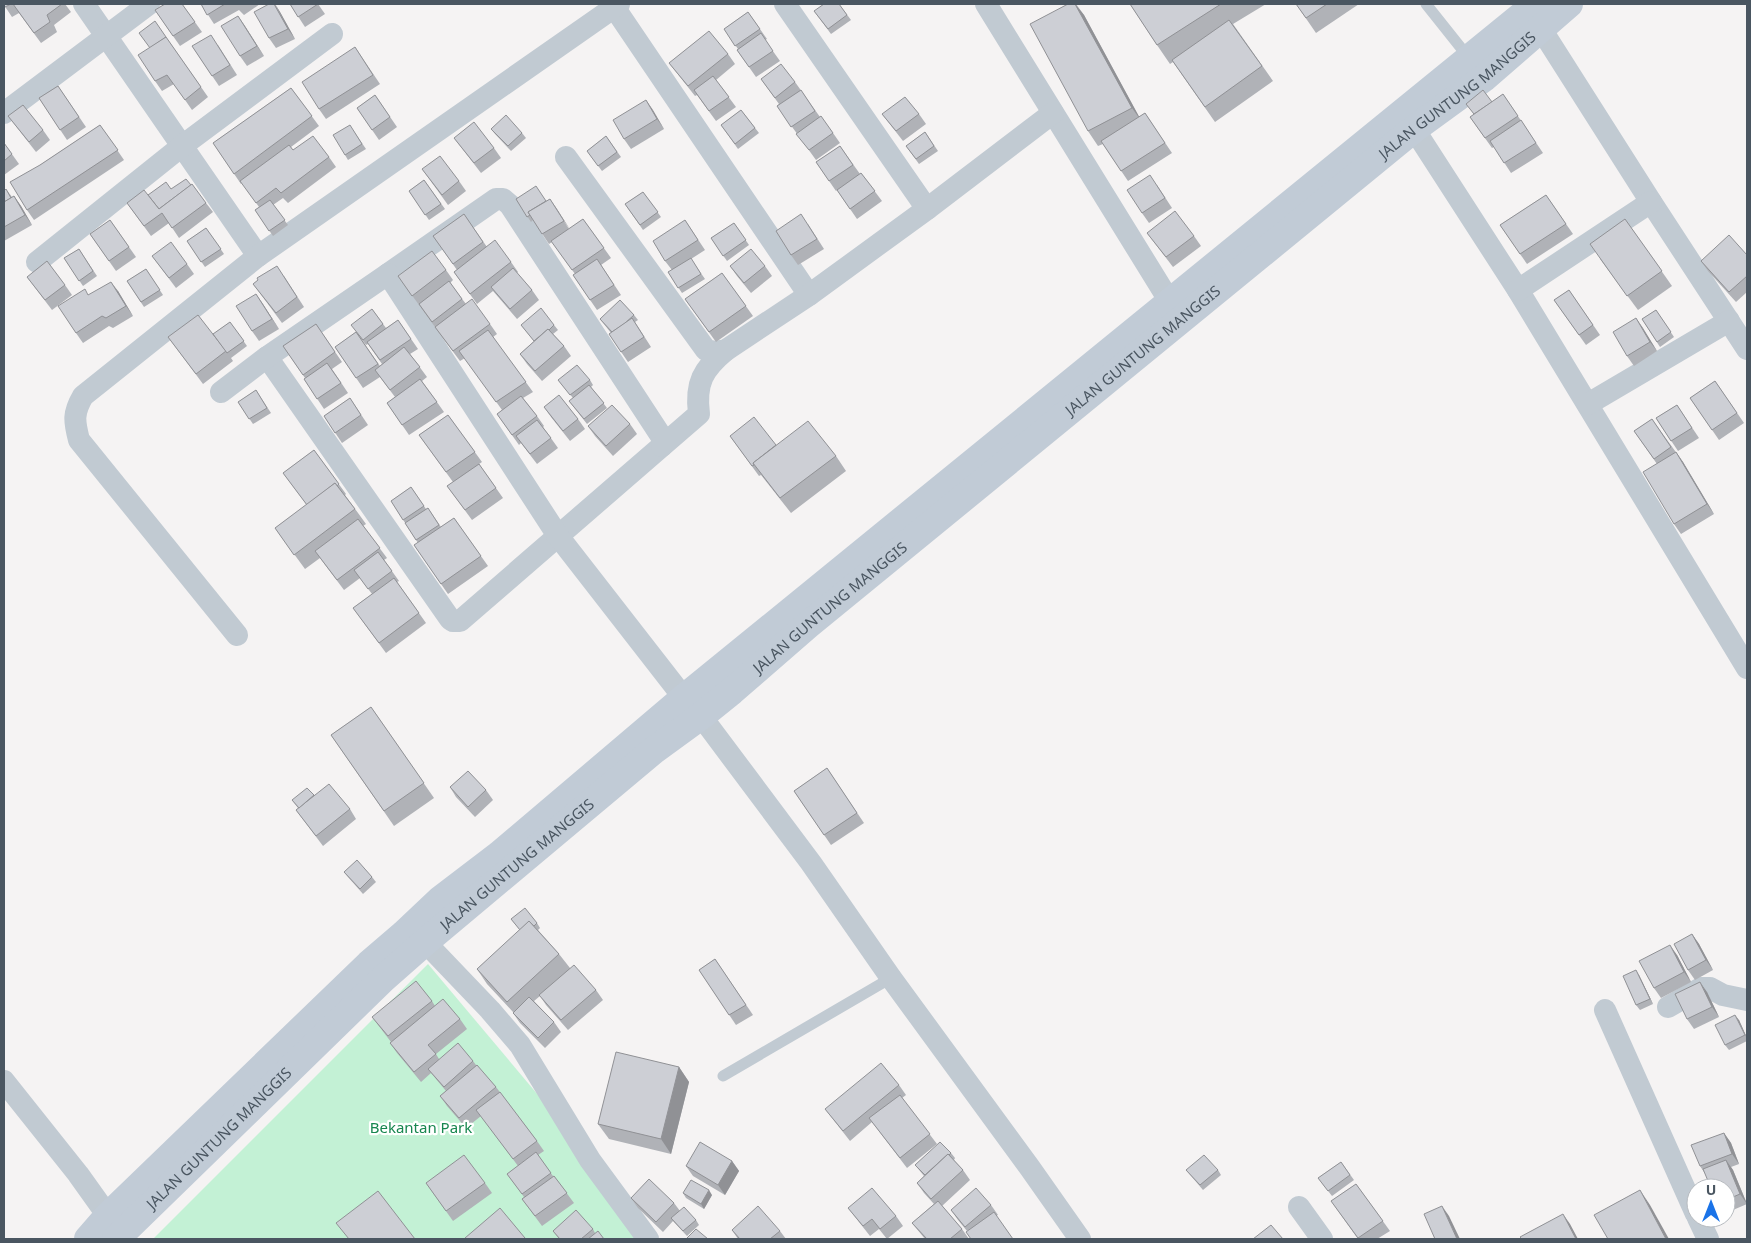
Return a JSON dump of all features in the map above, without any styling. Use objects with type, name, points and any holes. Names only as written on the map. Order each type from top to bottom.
[{"type":"street","points":[[84,4],[258,256]]},
{"type":"street","points":[[4,113],[149,4]]},
{"type":"street","points":[[785,4],[927,210]]},
{"type":"street","points":[[986,4],[1170,302]]},
{"type":"street","name":"JALAN GUNTUNG MANGGIS","points":[[88,1239],[112,1228],[344,1003],[425,942],[653,751],[692,707],[770,658],[1276,229],[1469,58],[1539,16],[1569,4]]},
{"type":"street","points":[[237,635],[80,440],[75,423],[76,407],[83,396],[258,256],[617,5],[810,295]]},
{"type":"street","points":[[1539,16],[1651,202],[1747,349]]},
{"type":"street","name":"JALAN GUNTUNG MANGGIS","points":[[344,1003],[369,964],[440,900],[692,707],[1170,302],[1276,229],[1484,78],[1539,16]]},
{"type":"street","points":[[37,262],[182,146],[332,34]]},
{"type":"street","points":[[267,357],[452,621],[460,621],[699,414],[700,383],[711,362],[726,350],[810,295],[927,210],[1052,113]]},
{"type":"street","points":[[1414,129],[1518,290],[1747,668]]},
{"type":"street","points":[[566,157],[706,350],[715,352],[726,350]]},
{"type":"street","points":[[221,392],[267,357],[496,199],[503,199],[510,205],[662,437],[662,446]]},
{"type":"street","points":[[1518,290],[1651,202]]},
{"type":"street","points":[[388,274],[558,536],[811,863],[891,978],[1080,1239]]},
{"type":"street","points":[[1588,404],[1729,321]]},
{"type":"street","points":[[425,942],[520,1044],[590,1160],[648,1239]]},
{"type":"street","points":[[1668,1007],[1701,988],[1710,988],[1723,995],[1747,1000]]},
{"type":"street","points":[[1605,1010],[1686,1192]]},
{"type":"street","points":[[4,1081],[78,1174],[112,1228]]},
{"type":"street","points":[[1299,1207],[1322,1239]]},
{"type":"lane","points":[[1426,4],[1469,58]]},
{"type":"lane","points":[[723,1076],[891,978]]},
{"type":"green space","name":"Bekantan Park","points":[[428,964],[659,1239],[153,1239]]},
{"type":"building","points":[[13,4],[62,4],[47,15],[50,22],[34,33]]},
{"type":"building","points":[[165,4],[182,4],[195,22],[173,36],[155,10]]},
{"type":"building","points":[[201,4],[225,4],[207,15]]},
{"type":"building","points":[[269,4],[274,4],[288,29],[269,38],[254,12]]},
{"type":"building","points":[[290,4],[318,4],[298,17]]},
{"type":"building","points":[[824,4],[839,4],[847,15],[828,29],[814,11]]},
{"type":"building","points":[[1068,4],[1075,4],[1132,108],[1088,131],[1030,24]]},
{"type":"building","points":[[1130,4],[1221,4],[1157,45]]},
{"type":"building","points":[[1296,4],[1327,4],[1306,18]]},
{"type":"building","points":[[748,12],[760,29],[735,46],[724,29]]},
{"type":"building","points":[[238,16],[257,46],[240,56],[221,26]]},
{"type":"building","points":[[1229,20],[1262,66],[1205,107],[1172,60]]},
{"type":"building","points":[[155,21],[166,37],[150,48],[139,33]]},
{"type":"building","points":[[709,31],[728,54],[688,86],[669,63]]},
{"type":"building","points":[[761,33],[773,51],[749,67],[737,50]]},
{"type":"building","points":[[211,35],[230,65],[212,76],[192,46]]},
{"type":"building","points":[[166,37],[201,87],[185,100],[167,75],[155,81],[138,55]]},
{"type":"building","points":[[355,47],[373,75],[319,109],[302,82]]},
{"type":"building","points":[[781,64],[795,82],[775,98],[761,79]]},
{"type":"building","points":[[713,76],[729,97],[709,111],[694,90]]},
{"type":"building","points":[[58,86],[79,117],[60,130],[39,98]]},
{"type":"building","points":[[291,88],[312,116],[234,174],[213,143]]},
{"type":"building","points":[[801,90],[815,111],[791,127],[777,106]]},
{"type":"building","points":[[1483,90],[1492,102],[1474,114],[1466,104]]},
{"type":"building","points":[[1503,94],[1518,116],[1485,138],[1470,117]]},
{"type":"building","points":[[375,95],[390,117],[372,130],[357,108]]},
{"type":"building","points":[[905,97],[919,114],[896,131],[882,114]]},
{"type":"building","points":[[646,100],[657,119],[624,139],[613,120]]},
{"type":"building","points":[[23,105],[43,130],[29,142],[8,116]]},
{"type":"building","points":[[741,110],[755,128],[735,144],[721,125]]},
{"type":"building","points":[[1145,113],[1165,143],[1121,171],[1101,141]]},
{"type":"building","points":[[506,115],[522,133],[508,146],[491,129]]},
{"type":"building","points":[[821,116],[833,133],[809,150],[796,134]]},
{"type":"building","points":[[1521,120],[1536,143],[1504,163],[1490,141]]},
{"type":"building","points":[[474,122],[494,148],[474,163],[454,138]]},
{"type":"building","points":[[100,125],[118,150],[27,210],[10,182],[40,165]]},
{"type":"building","points":[[350,125],[362,144],[345,155],[333,135]]},
{"type":"building","points":[[925,132],[934,146],[916,159],[906,146]]},
{"type":"building","points":[[313,136],[329,157],[281,193],[276,188],[256,203],[240,181],[289,145],[293,150]]},
{"type":"building","points":[[606,136],[617,152],[598,166],[587,151]]},
{"type":"building","points":[[4,143],[12,154],[4,161]]},
{"type":"building","points":[[840,146],[853,165],[829,181],[816,162]]},
{"type":"building","points":[[440,156],[459,181],[442,195],[422,169]]},
{"type":"building","points":[[861,173],[875,191],[850,209],[837,190]]},
{"type":"building","points":[[1150,175],[1165,198],[1142,213],[1127,190]]},
{"type":"building","points":[[186,179],[191,185],[159,209],[148,195],[166,182],[171,189]]},
{"type":"building","points":[[424,180],[441,204],[425,215],[409,191]]},
{"type":"building","points":[[192,184],[206,203],[172,228],[162,213],[144,226],[127,203],[144,190],[159,209]]},
{"type":"building","points":[[536,186],[546,201],[528,212],[530,215],[527,217],[516,199]]},
{"type":"building","points":[[6,189],[11,198],[4,202],[4,191]]},
{"type":"building","points":[[643,192],[658,212],[640,225],[625,204]]},
{"type":"building","points":[[1546,195],[1566,224],[1520,254],[1500,225]]},
{"type":"building","points":[[14,196],[25,215],[4,227],[4,202]]},
{"type":"building","points":[[550,199],[564,221],[542,234],[528,212]]},
{"type":"building","points":[[270,200],[285,220],[269,231],[255,210]]},
{"type":"building","points":[[1175,211],[1194,236],[1166,257],[1147,233]]},
{"type":"building","points":[[464,214],[483,242],[453,264],[433,236]]},
{"type":"building","points":[[801,214],[817,239],[791,255],[776,231]]},
{"type":"building","points":[[583,219],[604,248],[572,270],[551,241]]},
{"type":"building","points":[[1625,219],[1662,271],[1627,296],[1590,244]]},
{"type":"building","points":[[110,220],[129,247],[109,261],[90,234]]},
{"type":"building","points":[[685,220],[698,240],[665,261],[653,241]]},
{"type":"building","points":[[734,223],[746,240],[723,256],[711,238]]},
{"type":"building","points":[[206,228],[221,249],[201,262],[187,241]]},
{"type":"building","points":[[1729,235],[1747,255],[1747,276],[1729,292],[1701,261]]},
{"type":"building","points":[[495,240],[511,262],[470,294],[454,272]]},
{"type":"building","points":[[171,242],[187,264],[169,278],[152,256]]},
{"type":"building","points":[[79,249],[93,271],[79,281],[64,258]]},
{"type":"building","points":[[751,249],[765,266],[744,283],[730,266]]},
{"type":"building","points":[[432,251],[446,270],[412,296],[398,276]]},
{"type":"building","points":[[691,258],[701,274],[678,288],[668,272]]},
{"type":"building","points":[[597,259],[614,285],[590,300],[573,275]]},
{"type":"building","points":[[47,261],[65,285],[45,300],[27,277]]},
{"type":"building","points":[[277,266],[297,297],[276,313],[253,284],[258,280],[257,278]]},
{"type":"building","points":[[513,268],[532,290],[510,309],[491,287]]},
{"type":"building","points":[[146,269],[160,290],[141,302],[127,281]]},
{"type":"building","points":[[722,273],[746,306],[709,332],[685,299]]},
{"type":"building","points":[[449,281],[462,299],[432,322],[419,304]]},
{"type":"building","points":[[111,282],[126,306],[106,318],[102,316],[76,333],[58,306],[85,289],[88,295]]},
{"type":"building","points":[[1569,290],[1593,325],[1579,335],[1554,300]]},
{"type":"building","points":[[256,294],[272,319],[252,331],[236,306]]},
{"type":"building","points":[[472,299],[490,324],[453,351],[435,327]]},
{"type":"building","points":[[620,300],[634,315],[612,332],[600,319]]},
{"type":"building","points":[[541,308],[554,325],[534,341],[521,325]]},
{"type":"building","points":[[372,309],[383,324],[363,340],[351,325]]},
{"type":"building","points":[[1656,310],[1671,332],[1657,342],[1642,319]]},
{"type":"building","points":[[198,315],[226,351],[196,374],[168,337]]},
{"type":"building","points":[[632,318],[644,337],[621,352],[609,334]]},
{"type":"building","points":[[1636,318],[1650,342],[1627,356],[1613,332]]},
{"type":"building","points":[[398,320],[411,339],[380,360],[367,342]]},
{"type":"building","points":[[230,322],[244,341],[227,353],[213,334]]},
{"type":"building","points":[[316,324],[335,352],[303,375],[283,346]]},
{"type":"building","points":[[548,329],[564,346],[535,371],[520,354]]},
{"type":"building","points":[[488,330],[526,382],[496,402],[459,351]]},
{"type":"building","points":[[356,332],[378,364],[356,378],[335,347]]},
{"type":"building","points":[[404,347],[420,367],[390,390],[375,370]]},
{"type":"building","points":[[327,363],[341,383],[317,399],[304,379]]},
{"type":"building","points":[[577,365],[590,380],[570,395],[558,380]]},
{"type":"building","points":[[420,379],[437,402],[402,425],[387,403]]},
{"type":"building","points":[[1715,381],[1737,413],[1712,430],[1690,398]]},
{"type":"building","points":[[589,385],[604,403],[584,419],[569,401]]},
{"type":"building","points":[[256,390],[267,408],[249,419],[238,402]]},
{"type":"building","points":[[559,395],[578,419],[563,431],[544,407]]},
{"type":"building","points":[[521,396],[537,416],[512,435],[497,414]]},
{"type":"building","points":[[350,398],[361,415],[335,433],[324,416]]},
{"type":"building","points":[[612,405],[630,424],[606,446],[588,426]]},
{"type":"building","points":[[1677,405],[1692,428],[1671,441],[1656,418]]},
{"type":"building","points":[[448,415],[475,452],[446,472],[419,435]]},
{"type":"building","points":[[754,417],[776,445],[753,463],[754,465],[752,466],[730,436]]},
{"type":"building","points":[[1652,419],[1671,447],[1654,459],[1634,431]]},
{"type":"building","points":[[537,420],[551,438],[530,454],[516,436]]},
{"type":"building","points":[[808,421],[836,456],[780,498],[753,463]]},
{"type":"building","points":[[314,450],[339,484],[337,486],[335,483],[307,505],[283,473]]},
{"type":"building","points":[[1676,452],[1707,504],[1674,524],[1643,472]]},
{"type":"building","points":[[479,464],[496,488],[465,510],[447,486]]},
{"type":"building","points":[[335,483],[355,509],[294,555],[275,528]]},
{"type":"building","points":[[411,487],[424,506],[403,520],[391,501]]},
{"type":"building","points":[[428,508],[439,525],[416,540],[405,523]]},
{"type":"building","points":[[454,518],[481,556],[441,584],[414,545]]},
{"type":"building","points":[[358,519],[380,548],[337,580],[315,551]]},
{"type":"building","points":[[378,552],[392,571],[368,589],[354,570]]},
{"type":"building","points":[[394,578],[419,613],[379,643],[353,608]]},
{"type":"building","points":[[371,707],[424,783],[384,811],[331,735]]},
{"type":"building","points":[[827,768],[857,813],[824,835],[794,791]]},
{"type":"building","points":[[468,771],[486,790],[468,807],[450,787]]},
{"type":"building","points":[[329,784],[350,809],[316,836],[296,810]]},
{"type":"building","points":[[307,788],[314,795],[299,808],[292,800]]},
{"type":"building","points":[[357,860],[372,877],[360,889],[344,872]]},
{"type":"building","points":[[525,908],[537,923],[534,926],[529,921],[520,930],[511,919]]},
{"type":"building","points":[[529,921],[559,954],[507,1002],[477,969]]},
{"type":"building","points":[[1692,934],[1706,960],[1688,970],[1674,944]]},
{"type":"building","points":[[1670,945],[1684,972],[1654,988],[1639,961]]},
{"type":"building","points":[[715,959],[746,1005],[729,1015],[699,970]]},
{"type":"building","points":[[574,965],[596,990],[561,1020],[539,995]]},
{"type":"building","points":[[1636,970],[1650,999],[1636,1005],[1623,976]]},
{"type":"building","points":[[416,981],[432,1001],[388,1036],[372,1017]]},
{"type":"building","points":[[1700,982],[1712,1007],[1687,1019],[1675,994]]},
{"type":"building","points":[[529,997],[554,1022],[538,1038],[513,1013]]},
{"type":"building","points":[[443,999],[460,1019],[428,1045],[436,1054],[414,1072],[390,1043]]},
{"type":"building","points":[[1735,1015],[1745,1035],[1725,1045],[1715,1025]]},
{"type":"building","points":[[458,1043],[473,1061],[444,1087],[428,1069]]},
{"type":"building","points":[[616,1052],[679,1067],[661,1139],[598,1124]]},
{"type":"building","points":[[881,1063],[899,1085],[843,1131],[825,1109]]},
{"type":"building","points":[[477,1065],[496,1087],[459,1118],[440,1096]]},
{"type":"building","points":[[500,1092],[537,1141],[513,1159],[476,1110]]},
{"type":"building","points":[[900,1095],[930,1134],[900,1158],[869,1118]]},
{"type":"building","points":[[1724,1133],[1732,1154],[1700,1166],[1691,1145]]},
{"type":"building","points":[[700,1142],[732,1161],[718,1185],[686,1166]]},
{"type":"building","points":[[940,1142],[951,1153],[925,1175],[915,1165]]},
{"type":"building","points":[[536,1152],[551,1173],[522,1194],[507,1174]]},
{"type":"building","points":[[948,1154],[963,1170],[931,1199],[917,1183]]},
{"type":"building","points":[[464,1155],[485,1183],[446,1211],[426,1183]]},
{"type":"building","points":[[1204,1155],[1218,1170],[1200,1185],[1186,1170]]},
{"type":"building","points":[[1726,1160],[1733,1178],[1707,1178],[1703,1169]]},
{"type":"building","points":[[1341,1162],[1350,1175],[1328,1191],[1318,1178]]},
{"type":"building","points":[[554,1176],[567,1193],[535,1216],[522,1199]]},
{"type":"building","points":[[649,1179],[674,1203],[656,1222],[631,1198]]},
{"type":"building","points":[[691,1180],[709,1190],[701,1204],[683,1193]]},
{"type":"building","points":[[1356,1184],[1383,1221],[1358,1238],[1331,1201]]},
{"type":"building","points":[[1736,1184],[1740,1194],[1736,1196]]},
{"type":"building","points":[[872,1188],[896,1216],[880,1229],[872,1219],[863,1226],[848,1208]]},
{"type":"building","points":[[976,1188],[991,1205],[965,1227],[951,1210]]},
{"type":"building","points":[[1640,1190],[1666,1239],[1608,1239],[1594,1215]]},
{"type":"building","points":[[378,1191],[415,1239],[349,1239],[336,1223]]},
{"type":"building","points":[[938,1201],[962,1229],[950,1239],[927,1239],[912,1223]]},
{"type":"building","points":[[758,1206],[780,1231],[770,1239],[740,1239],[732,1230]]},
{"type":"building","points":[[1442,1206],[1457,1239],[1435,1239],[1424,1214]]},
{"type":"building","points":[[684,1207],[696,1220],[683,1231],[671,1218]]},
{"type":"building","points":[[500,1208],[525,1238],[465,1238]]},
{"type":"building","points":[[576,1210],[593,1229],[581,1239],[560,1239],[553,1231]]},
{"type":"building","points":[[994,1212],[1013,1239],[971,1239],[966,1232]]},
{"type":"building","points":[[1563,1214],[1576,1239],[1522,1239],[1520,1237]]},
{"type":"building","points":[[1271,1225],[1283,1239],[1253,1239]]},
{"type":"building","points":[[696,1229],[708,1239],[686,1239]]},
{"type":"building","points":[[598,1231],[604,1239],[588,1239]]}]
